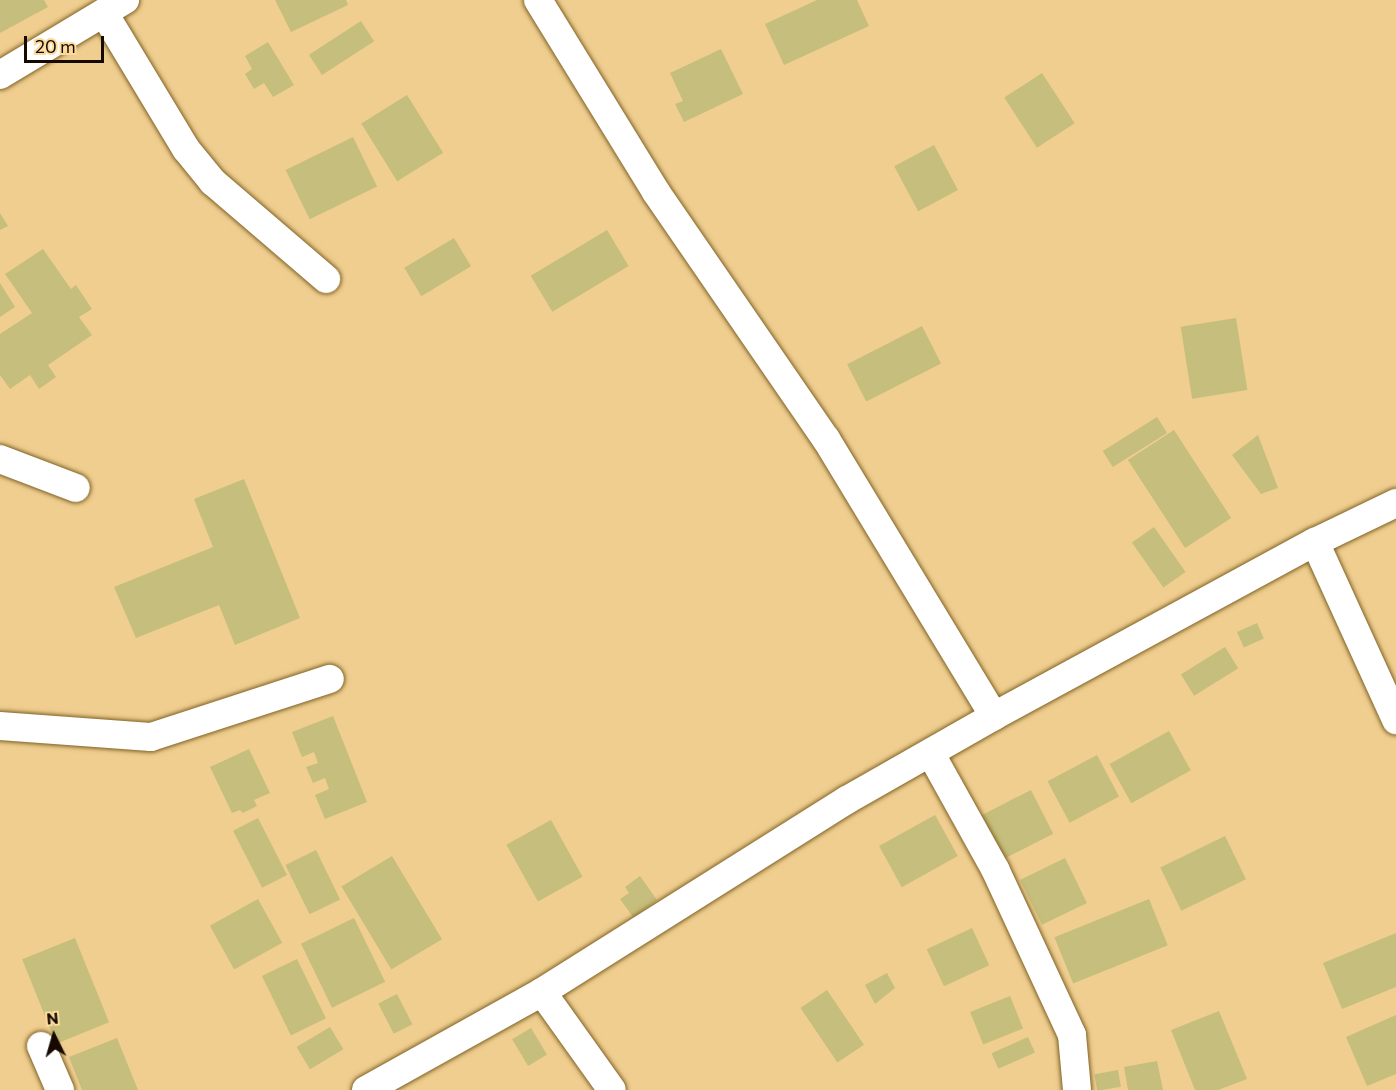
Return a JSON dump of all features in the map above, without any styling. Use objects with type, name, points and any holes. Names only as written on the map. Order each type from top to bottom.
[{"type":"street","points":[[538,0],[656,192],[826,440],[994,716]]},
{"type":"street","points":[[0,75],[114,6],[186,149],[213,182],[326,279]]},
{"type":"street","points":[[0,459],[76,488]]},
{"type":"street","points":[[366,1090],[542,992],[847,800],[994,716],[1315,542],[1396,503]]},
{"type":"street","points":[[1315,542],[1396,720]]},
{"type":"street","points":[[0,726],[151,737],[330,679]]},
{"type":"street","points":[[931,754],[995,869],[1072,1035],[1077,1090]]},
{"type":"street","points":[[542,992],[612,1090]]},
{"type":"street","points":[[41,1046],[60,1090]]},
{"type":"building","points":[[0,0],[44,0],[48,7],[0,33]]},
{"type":"building","points":[[275,0],[346,0],[348,5],[291,32]]},
{"type":"building","points":[[817,0],[857,0],[869,26],[784,65],[765,24]]},
{"type":"building","points":[[361,21],[374,41],[322,75],[309,55]]},
{"type":"building","points":[[268,42],[294,85],[273,97],[264,83],[254,89],[245,74],[252,69],[245,56]]},
{"type":"building","points":[[721,49],[743,94],[684,122],[675,104],[683,101],[670,73]]},
{"type":"building","points":[[1042,73],[1075,123],[1037,148],[1004,98]]},
{"type":"building","points":[[407,95],[443,153],[397,181],[361,124]]},
{"type":"building","points":[[353,137],[377,186],[310,219],[286,170]]},
{"type":"building","points":[[934,145],[958,190],[918,211],[894,166]]},
{"type":"building","points":[[0,213],[8,226],[0,230]]},
{"type":"building","points":[[607,230],[629,266],[552,312],[531,276]]},
{"type":"building","points":[[454,238],[471,266],[421,296],[404,268]]},
{"type":"building","points":[[43,249],[71,289],[76,285],[92,309],[79,317],[92,335],[48,365],[56,377],[39,389],[30,375],[10,389],[0,375],[0,334],[32,313],[5,274]]},
{"type":"building","points":[[0,283],[15,307],[0,317]]},
{"type":"building","points":[[1236,318],[1247,390],[1192,399],[1181,327]]},
{"type":"building","points":[[922,326],[941,363],[866,402],[847,364]]},
{"type":"building","points":[[1157,417],[1167,433],[1113,467],[1103,451]]},
{"type":"building","points":[[1174,430],[1231,518],[1185,548],[1128,460]]},
{"type":"building","points":[[1258,435],[1278,488],[1261,494],[1232,455]]},
{"type":"building","points":[[244,479],[300,618],[235,645],[219,605],[136,638],[114,587],[213,547],[194,499]]},
{"type":"building","points":[[1154,527],[1186,572],[1163,588],[1132,542]]},
{"type":"building","points":[[1257,623],[1264,639],[1244,647],[1237,632]]},
{"type":"building","points":[[1225,647],[1238,668],[1194,696],[1181,675]]},
{"type":"building","points":[[333,716],[367,802],[325,819],[315,795],[329,789],[325,778],[313,783],[306,767],[318,763],[314,752],[302,757],[292,732]]},
{"type":"building","points":[[1169,731],[1191,770],[1131,803],[1110,764]]},
{"type":"building","points":[[249,749],[270,793],[254,800],[257,806],[243,813],[240,810],[232,813],[210,767]]},
{"type":"building","points":[[1097,755],[1119,796],[1070,823],[1048,781]]},
{"type":"building","points":[[1031,790],[1053,834],[1004,859],[982,815]]},
{"type":"building","points":[[935,815],[958,856],[902,887],[879,846]]},
{"type":"building","points":[[258,818],[287,875],[262,888],[233,831]]},
{"type":"building","points":[[551,820],[583,877],[538,902],[506,845]]},
{"type":"building","points":[[1225,836],[1246,879],[1181,911],[1160,868]]},
{"type":"building","points":[[316,850],[340,899],[310,914],[285,865]]},
{"type":"building","points":[[392,856],[442,939],[391,970],[341,886]]},
{"type":"building","points":[[1065,858],[1087,903],[1042,925],[1020,880]]},
{"type":"building","points":[[640,876],[657,900],[633,917],[620,899],[629,893],[625,887]]},
{"type":"building","points":[[258,899],[282,943],[234,969],[210,926]]},
{"type":"building","points":[[1149,899],[1168,945],[1073,984],[1054,937]]},
{"type":"building","points":[[354,918],[385,982],[332,1008],[301,944]]},
{"type":"building","points":[[972,928],[989,965],[944,986],[927,949]]},
{"type":"building","points":[[1396,933],[1396,987],[1342,1009],[1323,963]]},
{"type":"building","points":[[75,938],[109,1022],[56,1044],[22,959]]},
{"type":"building","points":[[297,959],[326,1018],[291,1035],[262,976]]},
{"type":"building","points":[[887,973],[895,988],[875,1004],[865,985]]},
{"type":"building","points":[[827,990],[864,1045],[837,1063],[800,1008]]},
{"type":"building","points":[[397,994],[412,1024],[394,1034],[378,1004]]},
{"type":"building","points":[[1010,996],[1023,1028],[983,1045],[970,1012]]},
{"type":"building","points":[[1219,1011],[1247,1079],[1218,1090],[1195,1090],[1171,1030]]},
{"type":"building","points":[[1396,1015],[1396,1074],[1367,1086],[1346,1037]]},
{"type":"building","points":[[330,1027],[343,1049],[310,1069],[297,1047]]},
{"type":"building","points":[[531,1028],[547,1055],[528,1066],[512,1039]]},
{"type":"building","points":[[1028,1037],[1035,1053],[998,1069],[991,1053]]},
{"type":"building","points":[[117,1038],[138,1090],[82,1090],[69,1057]]},
{"type":"building","points":[[1157,1061],[1163,1090],[1128,1090],[1124,1067]]},
{"type":"building","points":[[1118,1070],[1121,1087],[1097,1090],[1094,1074]]}]
